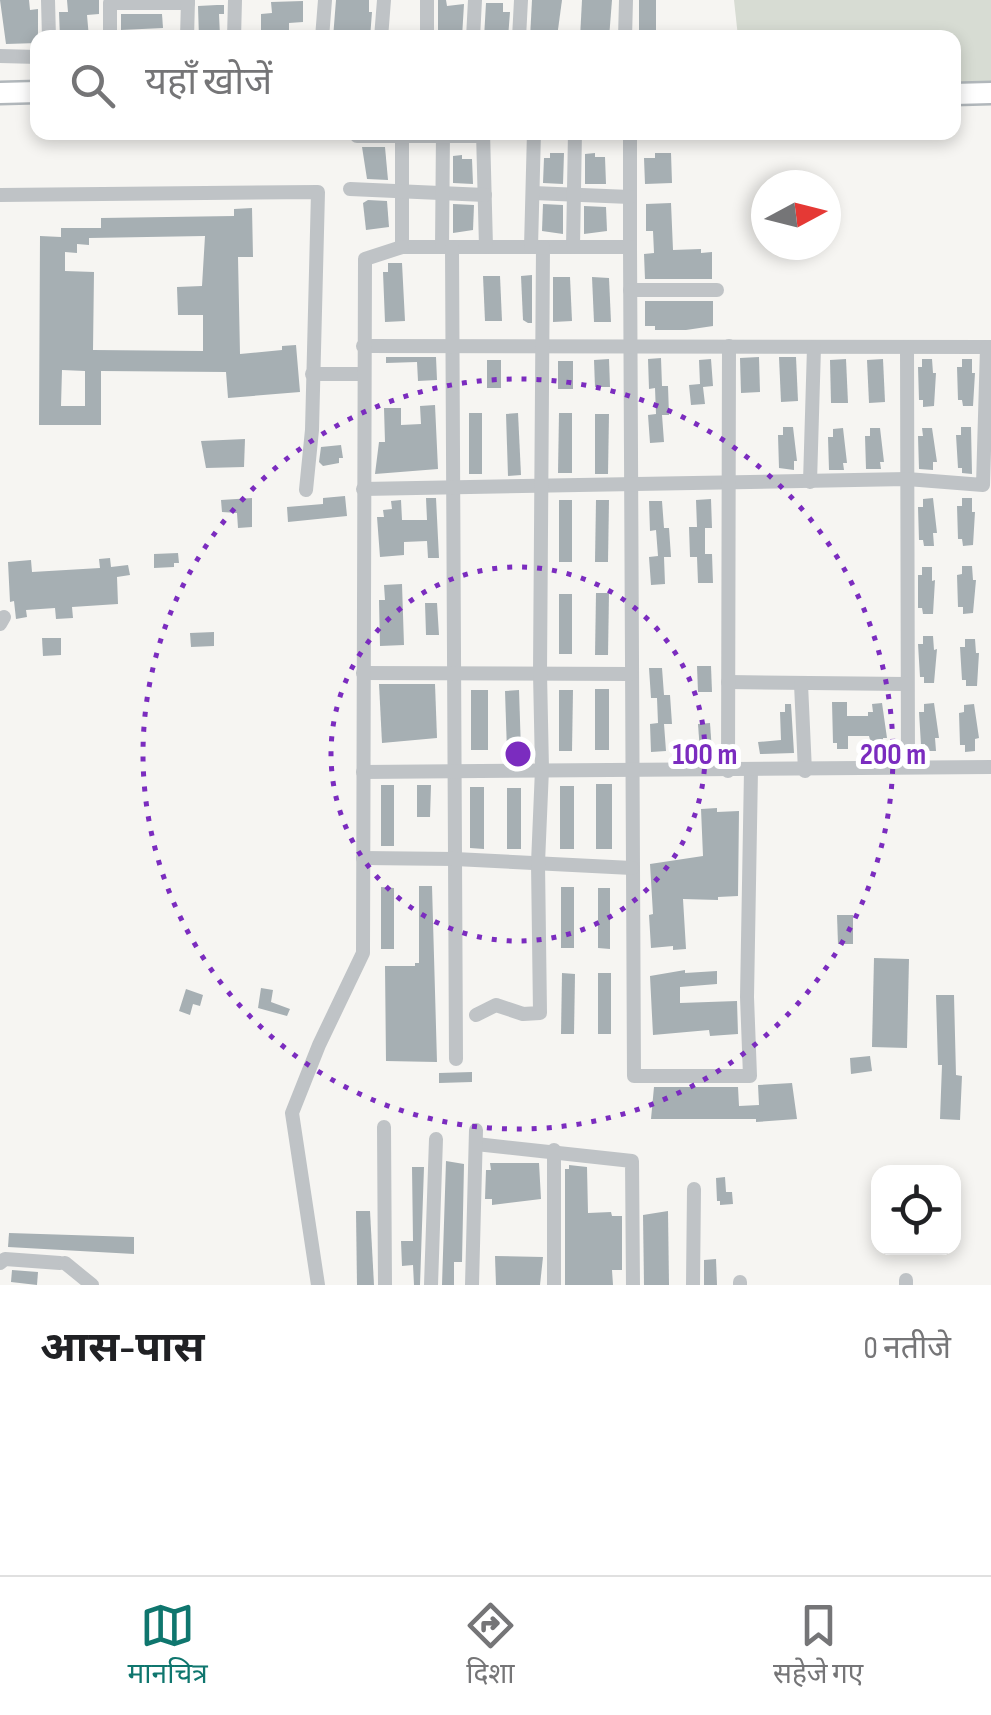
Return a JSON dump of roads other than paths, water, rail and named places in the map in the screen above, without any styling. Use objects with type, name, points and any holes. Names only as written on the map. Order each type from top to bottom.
[{"type":"main road","points":[[0,92],[30,92]]},
{"type":"main road","points":[[961,94],[991,94]]},
{"type":"street","points":[[48,0],[49,30]]},
{"type":"street","points":[[234,30],[235,0]]},
{"type":"street","points":[[323,30],[325,0]]},
{"type":"street","points":[[382,30],[384,0]]},
{"type":"street","points":[[427,0],[427,30]]},
{"type":"street","points":[[473,30],[475,0]]},
{"type":"street","points":[[519,30],[521,0]]},
{"type":"street","points":[[625,30],[626,0]]},
{"type":"street","points":[[110,30],[110,3],[188,2],[187,30]]},
{"type":"street","points":[[0,56],[30,57]]},
{"type":"street","points":[[402,140],[402,247]]},
{"type":"street","points":[[443,140],[452,346],[456,1059]]},
{"type":"street","points":[[483,140],[486,247]]},
{"type":"street","points":[[476,1016],[496,1004],[523,1014],[540,1013],[543,346],[533,193],[534,140]]},
{"type":"street","points":[[573,247],[575,140]]},
{"type":"street","points":[[630,140],[634,1076],[750,1076],[747,998],[751,770]]},
{"type":"street","points":[[350,189],[484,195]]},
{"type":"street","points":[[0,194],[318,192],[306,490]]},
{"type":"street","points":[[533,193],[630,196]]},
{"type":"street","points":[[318,1285],[292,1113],[363,953],[365,258],[402,247],[630,247]]},
{"type":"street","points":[[630,290],[717,290]]},
{"type":"street","points":[[363,346],[989,346],[983,484],[907,479],[363,489]]},
{"type":"street","points":[[728,771],[729,346]]},
{"type":"street","points":[[810,482],[814,346]]},
{"type":"street","points":[[908,346],[908,767]]},
{"type":"street","points":[[312,374],[363,374]]},
{"type":"street","points":[[363,672],[631,674]]},
{"type":"street","points":[[728,682],[906,684]]},
{"type":"street","points":[[801,684],[805,771]]},
{"type":"street","points":[[363,772],[991,767]]},
{"type":"street","points":[[363,858],[455,858],[632,868]]},
{"type":"street","points":[[384,1127],[385,1285]]},
{"type":"street","points":[[472,1285],[476,1137],[632,1160],[634,1285]]},
{"type":"street","points":[[431,1285],[436,1139]]},
{"type":"street","points":[[554,1150],[554,1285]]},
{"type":"street","points":[[693,1285],[694,1190]]},
{"type":"street","points":[[0,1263],[5,1258],[63,1263],[92,1285]]}]
